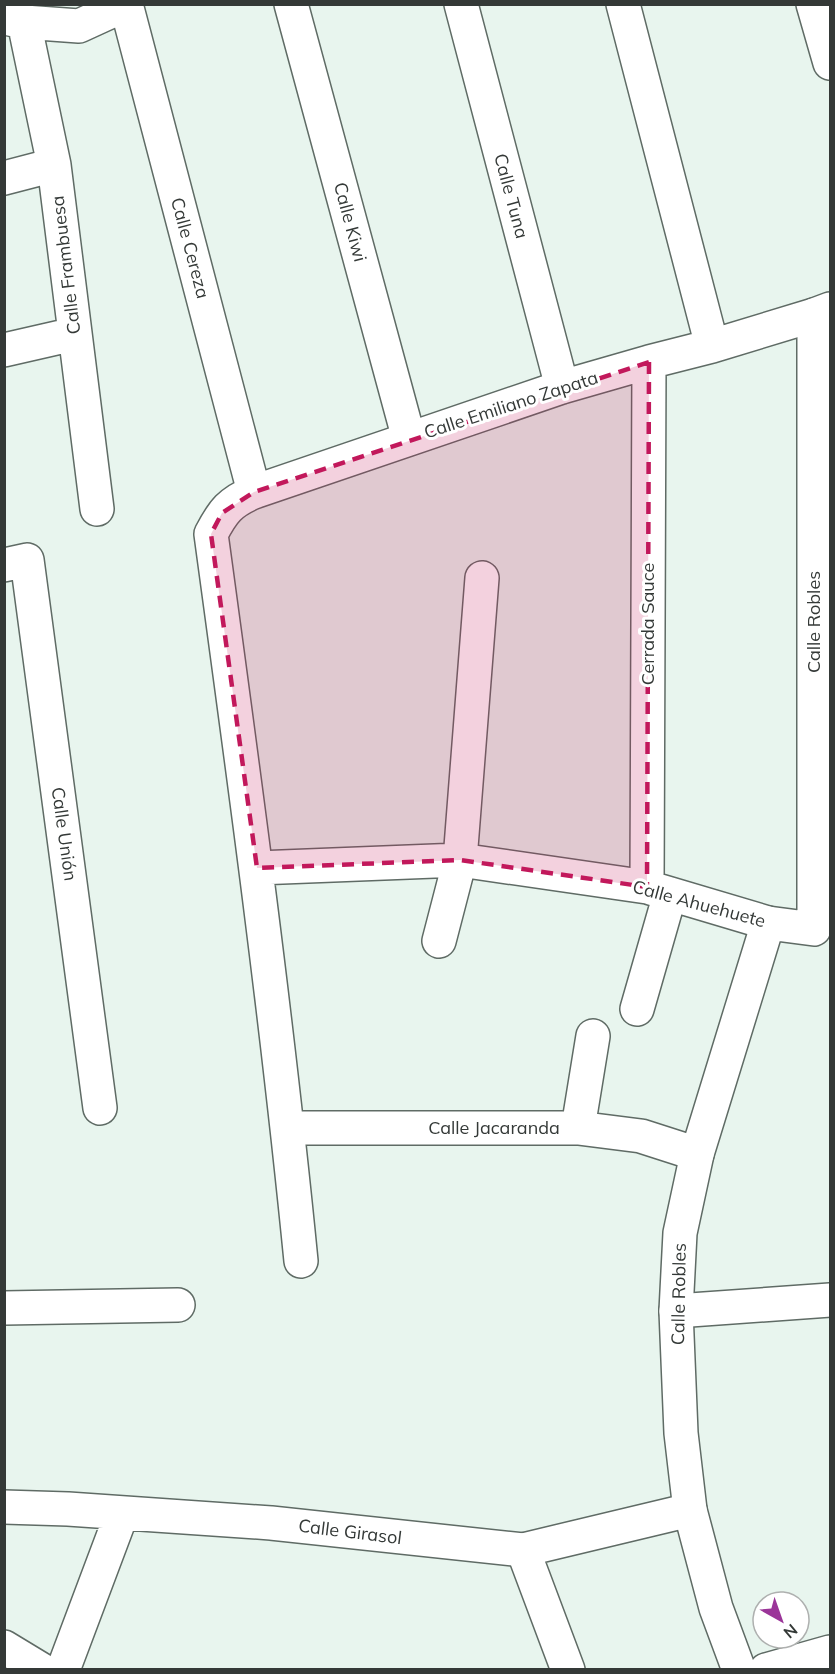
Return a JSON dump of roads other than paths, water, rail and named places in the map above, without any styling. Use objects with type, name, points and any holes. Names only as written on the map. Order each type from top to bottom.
[{"type":"street","name":"Calle Kiwi","points":[[291,4],[409,440]]},
{"type":"street","name":"Calle Tuna","points":[[461,4],[561,387]]},
{"type":"street","points":[[623,4],[712,346]]},
{"type":"street","points":[[813,4],[831,63]]},
{"type":"street","points":[[14,20],[79,26],[126,5]]},
{"type":"street","name":"Calle Cereza","points":[[126,5],[254,492]]},
{"type":"street","name":"Calle Frambuesa","points":[[14,20],[54,165],[97,509]]},
{"type":"street","points":[[4,178],[54,165]]},
{"type":"street","name":"Calle Emiliano Zapata","points":[[257,868],[211,534],[222,513],[237,500],[254,492],[561,387],[712,346],[822,312]]},
{"type":"street","name":"Calle Robles","points":[[822,312],[822,930]]},
{"type":"street","points":[[4,350],[74,334]]},
{"type":"street","name":"Cerrada Sauce","points":[[637,1009],[659,891],[649,362]]},
{"type":"street","name":"Calle Unión","points":[[16,562],[100,1108]]},
{"type":"street","points":[[439,941],[460,860],[482,578]]},
{"type":"street","name":"Calle Ahuehuete","points":[[257,868],[460,860],[659,891],[768,923],[822,930]]},
{"type":"street","points":[[257,868],[288,1128],[301,1261]]},
{"type":"street","name":"Calle Robles","points":[[739,1670],[716,1608],[690,1510],[681,1433],[676,1311],[680,1233],[697,1154],[768,923]]},
{"type":"street","points":[[578,1128],[593,1036]]},
{"type":"street","name":"Calle Jacaranda","points":[[288,1128],[578,1128],[641,1137],[697,1154]]},
{"type":"street","points":[[676,1311],[831,1300]]},
{"type":"street","points":[[4,1308],[177,1305]]},
{"type":"street","name":"Calle Girasol","points":[[4,1507],[271,1523],[410,1540],[523,1550],[690,1510]]},
{"type":"street","points":[[63,1670],[122,1513]]},
{"type":"street","points":[[523,1550],[568,1670]]},
{"type":"street","points":[[4,1647],[42,1670]]},
{"type":"street","points":[[766,1670],[831,1652]]}]
